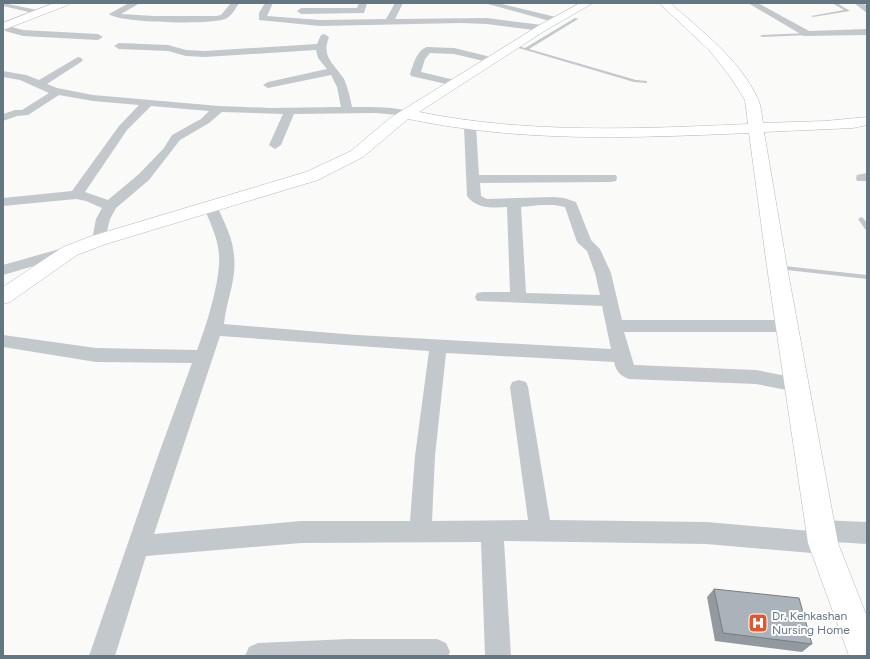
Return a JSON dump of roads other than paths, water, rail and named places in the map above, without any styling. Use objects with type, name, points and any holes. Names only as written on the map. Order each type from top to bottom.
[{"type":"street","points":[[5,29],[64,3]]},
{"type":"street","points":[[136,3],[113,14],[119,16],[154,19],[216,19],[224,17],[235,3]]},
{"type":"street","points":[[270,3],[262,13],[262,18],[327,23],[461,20],[495,22],[542,28]]},
{"type":"street","points":[[488,3],[557,20]]},
{"type":"street","points":[[664,3],[728,63],[742,80],[752,100],[777,267],[822,537],[866,656]]},
{"type":"street","points":[[752,3],[807,34],[867,32]]},
{"type":"street","points":[[858,3],[867,10]]},
{"type":"street","points":[[3,4],[39,13]]},
{"type":"street","points":[[3,270],[70,251],[99,240],[312,176],[341,164],[357,154],[395,121],[492,60],[523,49],[542,28],[583,4]]},
{"type":"street","points":[[290,21],[302,7],[364,8]]},
{"type":"street","points":[[382,11],[397,7]]},
{"type":"street","points":[[389,21],[397,7]]},
{"type":"street","points":[[495,22],[519,10]]},
{"type":"street","points":[[327,23],[321,47],[322,58],[333,70],[341,83],[347,110]]},
{"type":"street","points":[[5,29],[23,33],[98,37]]},
{"type":"street","points":[[120,46],[168,48],[186,53],[199,54],[321,47]]},
{"type":"street","points":[[455,83],[415,74],[420,59],[427,50],[454,51],[492,60]]},
{"type":"street","points":[[40,84],[78,60]]},
{"type":"street","points":[[268,85],[333,70]]},
{"type":"street","points":[[3,74],[22,77],[57,92],[87,97],[219,109],[290,111],[375,110],[406,114],[470,127],[600,134],[823,126],[867,121]]},
{"type":"street","points":[[3,118],[15,113],[24,113],[57,92]]},
{"type":"street","points":[[76,195],[123,128],[149,102]]},
{"type":"street","points":[[99,240],[103,219],[110,206],[144,177],[168,150],[176,138],[205,121],[219,109]]},
{"type":"street","points":[[275,145],[290,111]]},
{"type":"street","points":[[470,127],[474,196],[479,202],[514,203],[559,201],[569,203],[584,242],[595,251],[603,273],[624,367],[633,373],[756,377],[797,385]]},
{"type":"street","points":[[474,179],[611,178]]},
{"type":"street","points":[[3,202],[76,195],[89,197],[110,206]]},
{"type":"street","points":[[514,203],[518,298]]},
{"type":"street","points":[[102,656],[168,456],[214,329],[227,262],[226,248],[210,206]]},
{"type":"street","points":[[3,296],[70,251]]},
{"type":"street","points":[[484,297],[609,301]]},
{"type":"street","points":[[614,326],[787,326]]},
{"type":"street","points":[[214,329],[357,341],[621,356]]},
{"type":"street","points":[[3,341],[96,354],[204,357]]},
{"type":"street","points":[[420,532],[425,456],[438,346]]},
{"type":"street","points":[[519,387],[541,530]]},
{"type":"street","points":[[138,546],[300,532],[541,530],[822,537],[867,533]]},
{"type":"street","points":[[492,531],[498,656]]},
{"type":"street","points":[[258,656],[349,652],[437,652]]},
{"type":"lane","points":[[813,16],[848,12],[834,3]]},
{"type":"lane","points":[[523,49],[576,19]]},
{"type":"lane","points":[[762,36],[807,34]]},
{"type":"lane","points":[[523,49],[536,50],[638,77],[646,81],[636,81],[523,49]]},
{"type":"lane","points":[[861,219],[867,228]]},
{"type":"lane","points":[[777,267],[867,277]]},
{"type":"place","name":"Dr. Kehkashan Nursing Home","points":[[758,623]]}]
